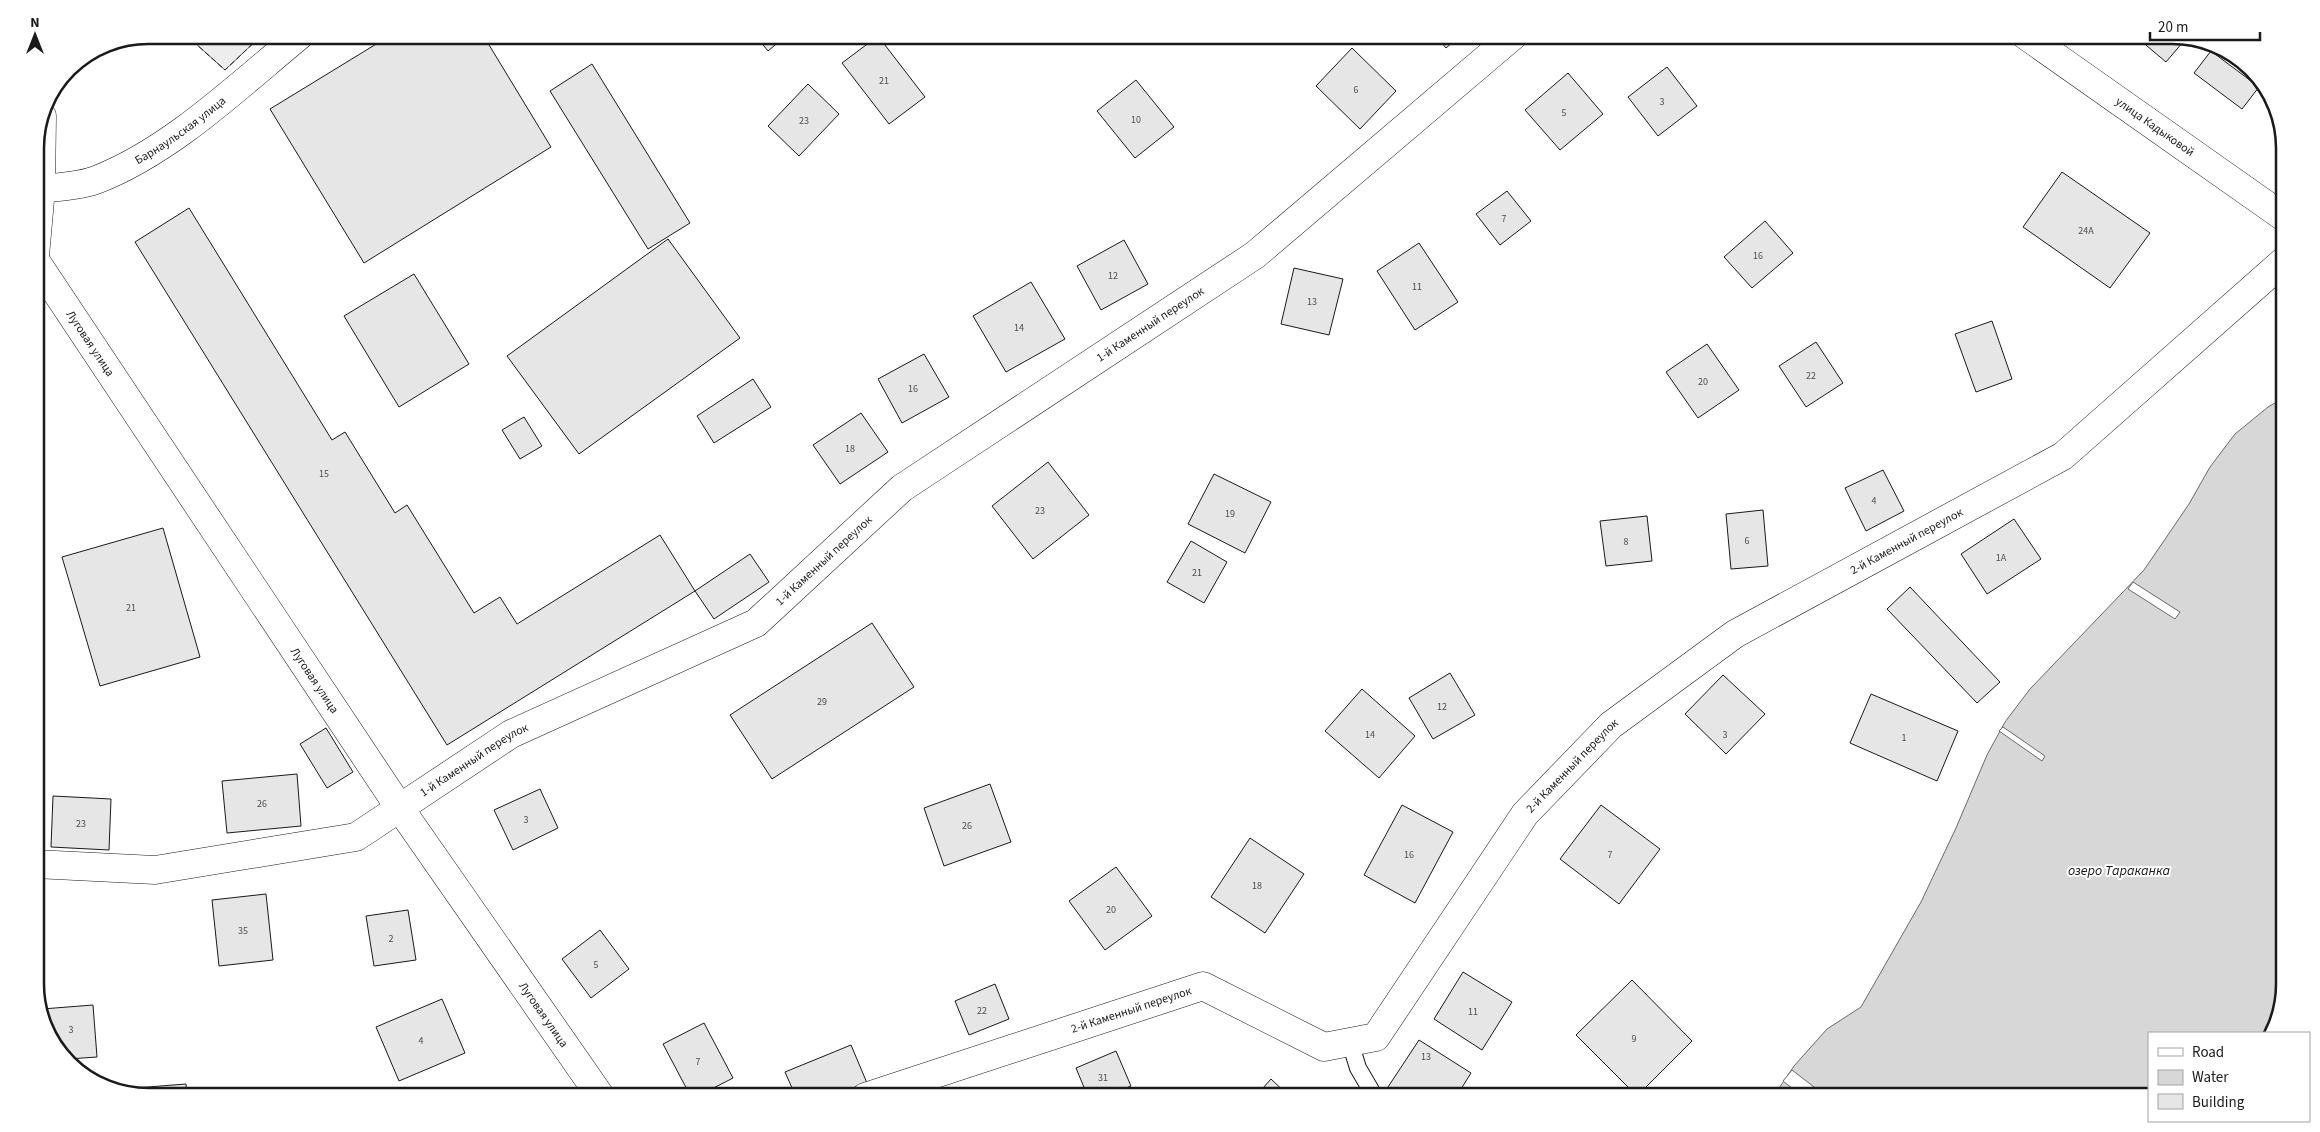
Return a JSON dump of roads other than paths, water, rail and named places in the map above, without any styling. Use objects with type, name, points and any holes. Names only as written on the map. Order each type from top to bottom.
[{"type":"street","name":"Барнаульская улица","points":[[44,188],[94,181],[150,153],[203,114],[289,44]]},
{"type":"street","name":"1-й Каменный переулок","points":[[44,864],[155,870],[356,837],[511,734],[756,623],[902,488],[1255,255],[1503,44]]},
{"type":"street","name":"улица Кадыковой","points":[[2038,44],[2276,212]]},
{"type":"street","name":"2-й Каменный переулок","points":[[892,1088],[1203,986],[1324,1047],[1376,1037],[1525,814],[1611,725],[1735,634],[2063,456],[2276,268]]},
{"type":"street","name":"Луговая улица","points":[[44,272],[399,807],[595,1088]]},
{"type":"lane","points":[[1350,1042],[1358,1068],[1370,1088]]},
{"type":"water","name":"озеро Тараканка","points":[[2276,402],[2276,984],[2271,1017],[2264,1032],[2148,1032],[2148,1088],[1779,1088],[1794,1066],[1827,1029],[1861,1007],[1921,902],[1956,828],[1987,755],[2005,722],[2030,689],[2144,570],[2189,504],[2210,467],[2235,434]]}]
